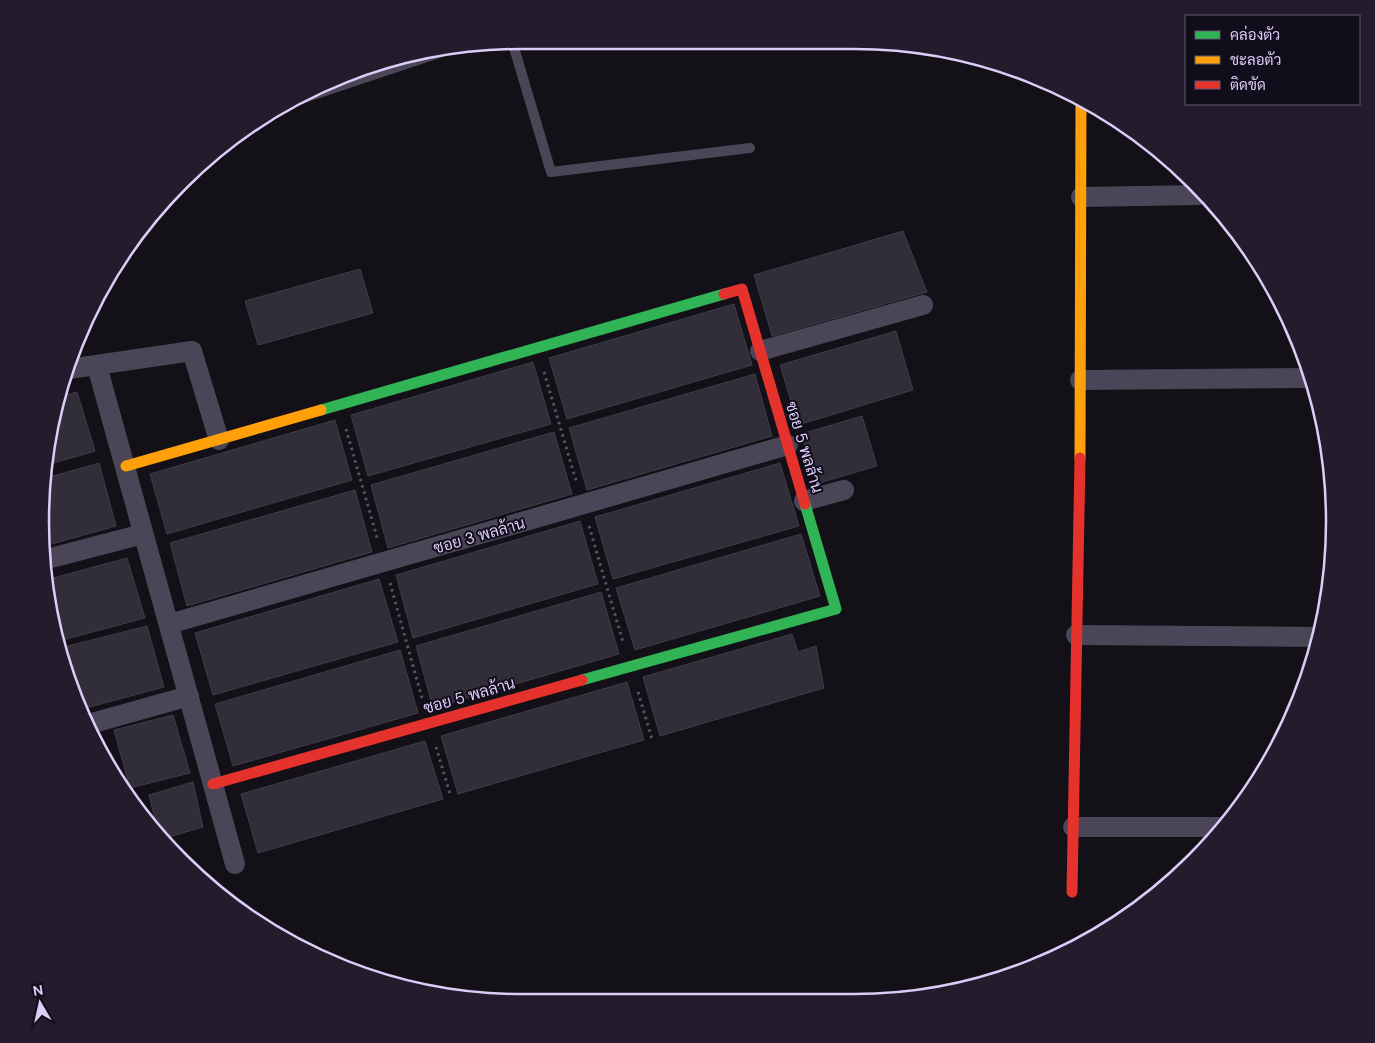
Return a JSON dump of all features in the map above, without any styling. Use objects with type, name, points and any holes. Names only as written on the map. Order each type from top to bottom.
[{"type":"street","points":[[1072,892],[1080,380],[1081,107]]},
{"type":"street","points":[[1081,197],[1196,196]]},
{"type":"street","name":"ซอย 5 พลล้าน","points":[[126,466],[742,289],[836,609],[213,784]]},
{"type":"street","points":[[760,351],[923,305]]},
{"type":"street","points":[[75,368],[192,351],[219,440]]},
{"type":"street","points":[[97,366],[235,864]]},
{"type":"street","points":[[1080,380],[1304,378]]},
{"type":"street","name":"ซอย 3 พลล้าน","points":[[169,624],[788,445]]},
{"type":"street","points":[[804,501],[844,490]]},
{"type":"street","points":[[51,558],[143,534]]},
{"type":"street","points":[[1076,635],[1312,637]]},
{"type":"street","points":[[94,723],[189,696]]},
{"type":"street","points":[[1073,827],[1214,827]]},
{"type":"lane","points":[[514,49],[551,172],[750,148]]},
{"type":"path","points":[[537,348],[652,739]]},
{"type":"path","points":[[339,405],[450,798]]},
{"type":"building","points":[[903,231],[927,292],[772,336],[754,275]]},
{"type":"building","points":[[360,269],[373,313],[258,345],[245,301]]},
{"type":"building","points":[[734,304],[752,365],[567,419],[549,358]]},
{"type":"building","points":[[896,331],[913,390],[798,425],[780,365]]},
{"type":"building","points":[[533,362],[551,424],[368,476],[351,415]]},
{"type":"building","points":[[755,374],[772,436],[587,490],[569,428]]},
{"type":"building","points":[[77,392],[95,451],[53,463],[58,429],[66,395]]},
{"type":"building","points":[[862,416],[877,466],[816,484],[801,434]]},
{"type":"building","points":[[335,420],[352,480],[167,534],[150,474]]},
{"type":"building","points":[[554,432],[572,494],[388,548],[371,485]]},
{"type":"building","points":[[99,463],[116,526],[50,545],[51,476]]},
{"type":"building","points":[[780,463],[799,526],[613,579],[595,517]]},
{"type":"building","points":[[355,490],[372,552],[187,606],[170,543]]},
{"type":"building","points":[[580,521],[598,584],[413,638],[396,575]]},
{"type":"building","points":[[801,534],[820,596],[635,650],[616,588]]},
{"type":"building","points":[[127,558],[145,618],[64,640],[53,578]]},
{"type":"building","points":[[379,579],[398,642],[213,695],[195,633]]},
{"type":"building","points":[[601,592],[619,654],[433,708],[416,646]]},
{"type":"building","points":[[147,626],[164,687],[87,708],[66,647]]},
{"type":"building","points":[[792,634],[798,652],[816,646],[824,688],[660,736],[643,677]]},
{"type":"building","points":[[400,650],[418,713],[233,766],[215,704]]},
{"type":"building","points":[[627,682],[644,740],[458,794],[441,736]]},
{"type":"building","points":[[173,715],[190,773],[131,788],[114,730]]},
{"type":"building","points":[[425,741],[443,799],[258,853],[241,794]]},
{"type":"building","points":[[193,782],[203,827],[169,837],[155,820],[149,795]]},
{"type":"traffic: fast","points":[[321,410],[724,294]]},
{"type":"traffic: fast","points":[[582,680],[836,609],[805,504]]},
{"type":"traffic: slow","points":[[1080,458],[1081,107]]},
{"type":"traffic: slow","points":[[126,466],[321,410]]},
{"type":"traffic: jam","points":[[724,294],[742,289],[805,504]]},
{"type":"traffic: jam","points":[[1072,892],[1080,458]]},
{"type":"traffic: jam","points":[[213,784],[582,680]]}]
